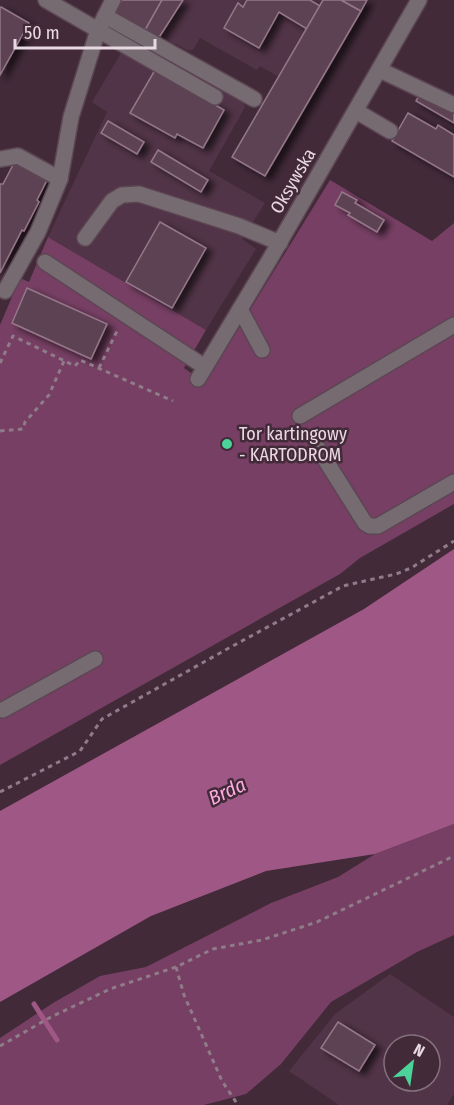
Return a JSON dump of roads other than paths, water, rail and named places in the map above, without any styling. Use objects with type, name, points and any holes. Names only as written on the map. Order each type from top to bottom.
[{"type":"street","points":[[46,0],[64,5],[98,30],[215,97]]},
{"type":"street","points":[[4,291],[38,232],[60,179],[71,117],[98,30],[113,0]]},
{"type":"street","name":"Oksywska","points":[[45,262],[125,314],[202,373],[381,70],[419,0]]},
{"type":"street","points":[[105,16],[254,99]]},
{"type":"street","points":[[381,70],[454,105]]},
{"type":"street","points":[[356,111],[390,131]]},
{"type":"street","points":[[0,159],[18,156],[60,179]]},
{"type":"street","points":[[85,238],[112,201],[122,195],[139,194],[239,226],[280,243]]},
{"type":"street","points":[[240,309],[262,350]]},
{"type":"street","points":[[300,416],[454,325]]},
{"type":"street","points":[[316,445],[365,523],[370,526],[378,526],[454,482]]},
{"type":"street","points":[[3,710],[95,659]]},
{"type":"water","name":"Brda","points":[[454,549],[454,824],[375,854],[266,871],[151,916],[0,1002],[0,811],[364,609]]},
{"type":"waterway","points":[[34,1004],[57,1040]]},
{"type":"place","name":"Tor kartingowy - KARTODROM","points":[[227,444]]}]
